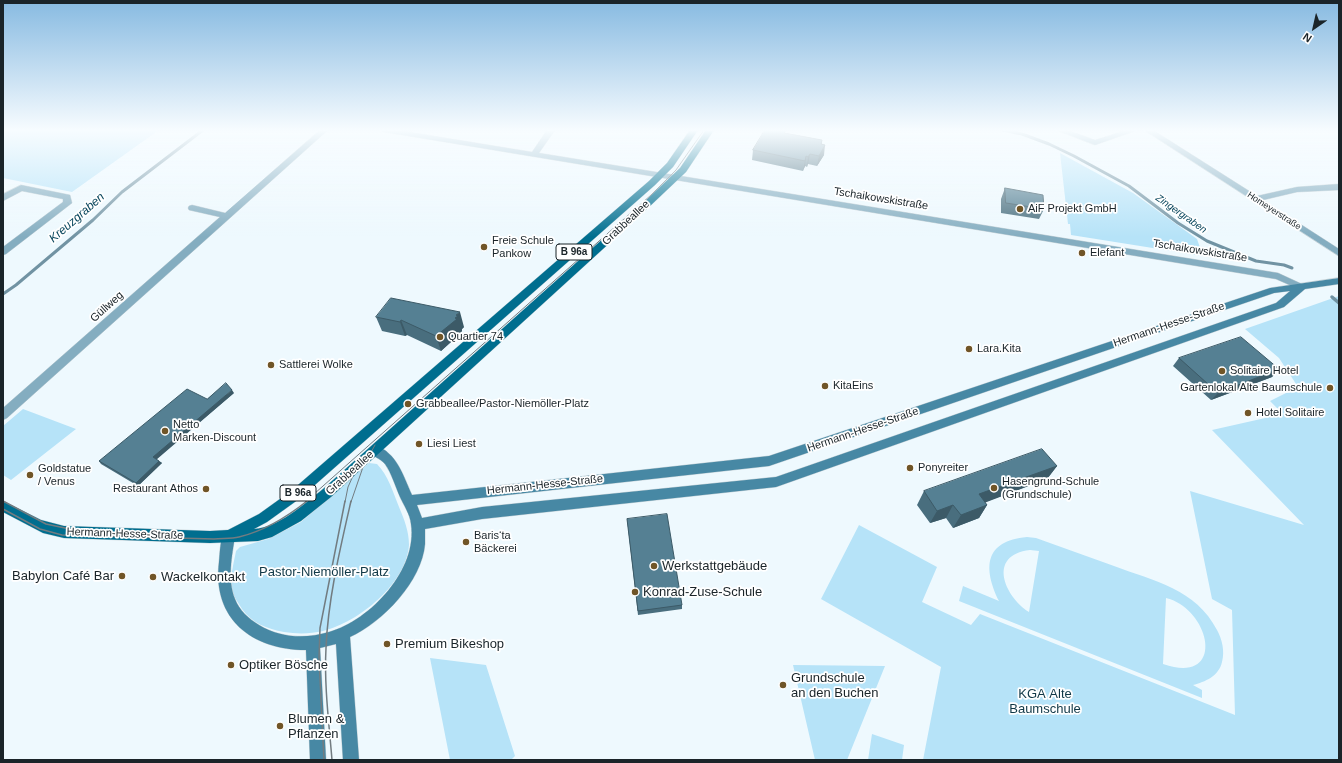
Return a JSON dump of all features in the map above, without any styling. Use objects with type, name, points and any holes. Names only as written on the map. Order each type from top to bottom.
[{"type":"main road","name":"Grabbeallee","points":[[229,536],[258,521],[282,505],[359,440],[669,166]]},
{"type":"main road","name":"Grabbeallee","points":[[229,536],[258,535],[267,533],[283,526],[319,500],[676,177],[686,166]]},
{"type":"main road","name":"Hermann-Hesse-Straße","points":[[408,501],[768,462],[1274,290],[1339,281]]},
{"type":"main road","name":"Hermann-Hesse-Straße","points":[[418,524],[482,513],[776,482],[1280,305],[1301,287]]},
{"type":"main road","points":[[229,536],[226,556],[226,593],[231,608],[240,620],[260,634],[299,643],[313,643],[343,634],[378,610],[402,584],[414,562],[418,545],[418,524],[387,458],[359,440]]},
{"type":"main road","name":"Hermann-Hesse-Straße","points":[[3,506],[36,524],[48,529],[64,532],[194,537],[229,536]]},
{"type":"main road","points":[[343,634],[351,760]]},
{"type":"main road","points":[[313,643],[318,760]]},
{"type":"street","name":"Güllweg","points":[[3,415],[283,166]]},
{"type":"street","name":"Tschaikowskistraße","points":[[604,166],[1278,276],[1301,287]]},
{"type":"street","name":"Homeyerstraße","points":[[1204,166],[1339,253]]},
{"type":"street","points":[[1256,199],[1278,192],[1306,188],[1339,187]]},
{"type":"street","points":[[3,198],[16,189],[27,188],[67,197],[68,203],[3,252]]},
{"type":"street","points":[[192,208],[226,216]]},
{"type":"green space","points":[[3,166],[109,166],[72,192],[3,178]]},
{"type":"green space","points":[[1061,166],[1083,166],[1133,193],[1197,239],[1203,256],[1071,235],[1070,224],[1068,224]]},
{"type":"green space","name":"KGA Alte Baumschule","points":[[1339,296],[1339,760],[923,760],[941,667],[821,599],[859,525],[937,567],[922,602],[971,625],[980,614],[1235,715],[1232,610],[1212,599],[1190,491],[1304,525],[1212,430],[1283,414],[1270,401],[1298,387],[1279,358],[1245,329]]},
{"type":"green space","points":[[23,409],[76,429],[11,480],[3,475],[3,426]]},
{"type":"green space","name":"Pastor-Niemöller-Platz","points":[[369,463],[377,464],[387,478],[403,516],[408,535],[409,545],[406,560],[390,587],[365,610],[337,626],[323,631],[313,633],[284,632],[260,625],[255,622],[242,609],[232,590],[231,576],[236,551],[240,547],[268,539],[301,522]]},
{"type":"green space","points":[[1027,537],[1046,541],[1159,582],[1173,588],[1198,605],[1208,616],[1217,630],[1222,641],[1223,649],[1222,662],[1215,675],[1207,680],[1193,685],[1202,690],[1202,698],[959,601],[963,586],[999,601],[991,578],[989,567],[991,558],[995,550],[1002,544]],"holes":[[[1030,550],[1039,551],[1029,612],[1020,605],[1007,587],[1004,577],[1004,568],[1008,560],[1017,553]],[[1166,598],[1181,605],[1194,616],[1202,630],[1205,643],[1204,656],[1197,665],[1183,668],[1163,664]]]},
{"type":"green space","points":[[430,658],[486,665],[515,756],[511,760],[450,760]]},
{"type":"green space","points":[[793,665],[885,666],[847,760],[815,760]]},
{"type":"green space","points":[[872,734],[904,745],[902,760],[868,760]]},
{"type":"building","points":[[1005,188],[1043,195],[1044,209],[1006,203]]},
{"type":"building","points":[[391,298],[460,312],[456,315],[458,316],[455,318],[457,319],[436,336],[401,320],[400,322],[376,317]]},
{"type":"building","name":"Solitaire Hotel","points":[[1241,337],[1279,369],[1218,393],[1179,358]]},
{"type":"building","name":"Netto Marken-Discount","points":[[226,383],[232,390],[153,457],[159,461],[136,483],[99,461],[187,389],[207,399]]},
{"type":"building","points":[[1042,449],[1057,466],[979,494],[987,505],[961,515],[953,505],[937,511],[924,491]]},
{"type":"building","name":"Werkstattgebäude","points":[[667,514],[682,605],[638,611],[627,519]]},
{"type":"waterway","name":"Kreuzgraben","points":[[3,294],[16,285],[93,220],[122,192],[156,166]]},
{"type":"waterway","name":"Zingergraben","points":[[1092,166],[1129,186],[1178,223],[1207,241],[1256,261],[1284,265],[1292,268]]},
{"type":"waterway","name":"Zingergraben","points":[[1332,297],[1339,303]]},
{"type":"tram line","points":[[305,502],[651,195],[679,166]]},
{"type":"tram line","points":[[351,502],[363,467],[375,445]]},
{"type":"tram line","points":[[345,502],[348,487],[362,456]]},
{"type":"tram line","points":[[5,502],[3,501],[46,524],[79,531]]},
{"type":"tram line","points":[[3,509],[40,529],[62,535],[214,539],[236,538],[257,531],[283,518],[307,501]]},
{"type":"tram line","points":[[324,760],[319,658],[320,628],[345,501]]},
{"type":"tram line","points":[[332,760],[327,704],[327,630],[335,574],[351,501]]},
{"type":"place","name":"AiF Projekt GmbH","points":[[1020,209]]},
{"type":"place","name":"Freie Schule Pankow","points":[[484,247]]},
{"type":"place","name":"Elefant","points":[[1082,253]]},
{"type":"place","name":"Quartier 74","points":[[440,337]]},
{"type":"place","name":"Lara.Kita","points":[[969,349]]},
{"type":"place","name":"Sattlerei Wolke","points":[[271,365]]},
{"type":"place","name":"Solitaire Hotel","points":[[1222,371]]},
{"type":"place","name":"KitaEins","points":[[825,386]]},
{"type":"place","name":"Gartenlokal Alte Baumschule","points":[[1330,388]]},
{"type":"place","name":"Grabbeallee/Pastor-Niemöller-Platz","points":[[408,404]]},
{"type":"place","name":"Hotel Solitaire","points":[[1248,413]]},
{"type":"place","name":"Netto Marken-Discount","points":[[165,431]]},
{"type":"place","name":"Liesi Liest","points":[[419,444]]},
{"type":"place","name":"Ponyreiter","points":[[910,468]]},
{"type":"place","name":"Goldstatue / Venus","points":[[30,475]]},
{"type":"place","name":"Hasengrund-Schule (Grundschule)","points":[[994,488]]},
{"type":"place","name":"Restaurant Athos","points":[[206,489]]},
{"type":"place","name":"Baris‘ta Bäckerei","points":[[466,542]]},
{"type":"place","name":"Werkstattgebäude","points":[[654,566]]},
{"type":"place","name":"Babylon Café Bar","points":[[122,576]]},
{"type":"place","name":"Wackelkontakt","points":[[153,577]]},
{"type":"place","name":"Konrad-Zuse-Schule","points":[[635,592]]},
{"type":"place","name":"Premium Bikeshop","points":[[387,644]]},
{"type":"place","name":"Optiker Bösche","points":[[231,665]]},
{"type":"place","name":"Grundschule an den Buchen","points":[[783,685]]},
{"type":"place","name":"Blumen & Pflanzen","points":[[280,726]]}]
